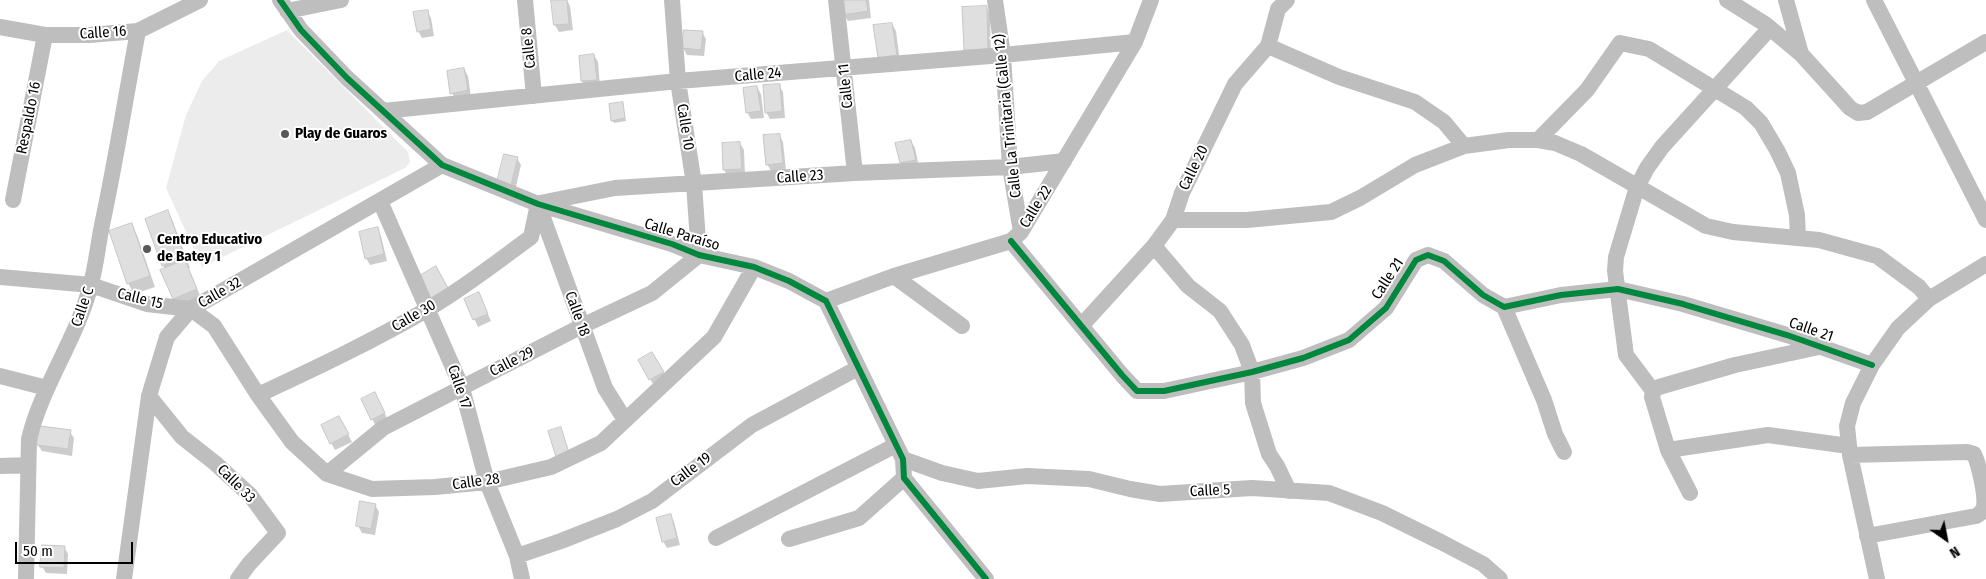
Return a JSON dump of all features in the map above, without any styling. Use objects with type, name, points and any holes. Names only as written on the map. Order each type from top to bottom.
[{"type":"street","name":"Calle 16","points":[[0,27],[44,35],[89,35],[138,31],[200,0]]},
{"type":"street","name":"Calle 8","points":[[524,0],[534,96]]},
{"type":"street","name":"Calle 10","points":[[672,0],[678,82],[694,184],[699,255]]},
{"type":"street","name":"Calle 11","points":[[836,0],[856,173]]},
{"type":"street","name":"Calle La Trinitaria (Calle 12)","points":[[995,0],[1003,55],[1016,236]]},
{"type":"street","name":"Calle 22","points":[[826,301],[894,276],[1016,236],[1064,161],[1135,42],[1151,0]]},
{"type":"street","name":"Calle 20","points":[[1082,325],[1154,246],[1174,220],[1182,193],[1235,84],[1268,46],[1278,9],[1287,0]]},
{"type":"street","points":[[1727,0],[1770,28],[1800,54],[1850,108],[1858,114],[1867,112],[1986,42]]},
{"type":"street","points":[[1786,0],[1800,54]]},
{"type":"street","points":[[1874,0],[1986,220]]},
{"type":"street","points":[[284,5],[336,1]]},
{"type":"street","name":"Calle Paraíso","points":[[284,5],[301,30],[347,78],[442,165],[538,204],[672,244],[699,255],[754,267],[789,281],[826,301]]},
{"type":"street","points":[[1653,392],[1626,355],[1615,271],[1616,258],[1637,187],[1662,147],[1770,28]]},
{"type":"street","name":"Calle C","points":[[26,579],[29,439],[33,422],[47,388],[71,341],[91,285],[114,171],[138,31]]},
{"type":"street","name":"Respaldo 16","points":[[13,200],[44,35]]},
{"type":"street","name":"Calle 24","points":[[382,111],[678,82],[1135,42]]},
{"type":"street","points":[[1538,140],[1587,90],[1620,43],[1649,49],[1746,108],[1761,123],[1778,150],[1788,173],[1798,215],[1798,238]]},
{"type":"street","points":[[1268,46],[1339,77],[1415,102],[1444,122],[1464,146]]},
{"type":"street","points":[[1174,220],[1247,220],[1331,212],[1360,198],[1415,165],[1464,146],[1509,140],[1538,140],[1555,143],[1581,154],[1706,226],[1733,232],[1819,240],[1877,256],[1919,287],[1929,299]]},
{"type":"street","name":"Calle 23","points":[[538,204],[615,188],[856,173],[1010,167],[1064,161]]},
{"type":"street","name":"Calle 32","points":[[124,579],[149,396],[167,337],[191,309],[442,165]]},
{"type":"street","name":"Calle 17","points":[[380,201],[429,309],[462,388],[487,482],[517,556],[522,579]]},
{"type":"street","name":"Calle 30","points":[[258,395],[339,358],[429,309],[478,277],[531,237],[538,204]]},
{"type":"street","name":"Calle 18","points":[[538,204],[605,388],[625,420]]},
{"type":"street","name":"Calle 21","points":[[1016,236],[1082,325],[1122,375],[1137,390],[1164,390],[1252,372],[1303,358],[1349,340],[1386,308],[1416,260],[1428,254],[1444,260],[1483,295],[1504,307],[1561,295],[1618,289],[1683,304],[1872,365]]},
{"type":"street","points":[[1154,246],[1188,286],[1220,311],[1242,345],[1252,372],[1253,403],[1269,454],[1290,492]]},
{"type":"street","name":"Calle 29","points":[[327,474],[383,428],[582,326],[652,293],[699,255]]},
{"type":"street","points":[[1877,579],[1849,450],[1847,426],[1853,403],[1872,365],[1898,328],[1929,299],[1986,264]]},
{"type":"street","name":"Calle 28","points":[[191,309],[214,326],[258,395],[292,442],[327,474],[372,489],[435,487],[487,482],[551,466],[601,443],[714,336],[754,267]]},
{"type":"street","points":[[894,276],[962,326]]},
{"type":"street","name":"Calle 15","points":[[0,277],[91,285],[147,304],[191,309]]},
{"type":"street","points":[[826,301],[899,452],[904,478],[986,579]]},
{"type":"street","points":[[1504,307],[1564,452]]},
{"type":"street","points":[[1690,493],[1668,450],[1652,397],[1653,392],[1659,387],[1735,365],[1820,347]]},
{"type":"street","name":"Calle 19","points":[[517,556],[561,541],[652,501],[752,425],[858,368]]},
{"type":"street","points":[[0,376],[47,388]]},
{"type":"street","name":"Calle 33","points":[[149,396],[182,437],[215,463],[250,495],[278,533],[249,564],[238,579]]},
{"type":"street","points":[[1668,450],[1768,435],[1849,450],[1967,452],[1974,454],[1982,474],[1985,506],[1981,513],[1976,516],[1867,536]]},
{"type":"street","points":[[716,538],[899,452]]},
{"type":"street","name":"Calle 5","points":[[899,452],[942,473],[978,481],[1027,476],[1090,480],[1160,494],[1252,488],[1329,494],[1382,513],[1483,564],[1500,579]]},
{"type":"street","points":[[0,466],[28,465]]},
{"type":"street","points":[[789,539],[860,518],[904,478]]},
{"type":"shaded area","name":"Play de Guaros","points":[[287,30],[408,152],[410,162],[405,168],[202,267],[166,188],[186,115],[202,81],[219,61]]},
{"type":"building","points":[[551,0],[567,0],[569,24],[554,25]]},
{"type":"building","points":[[840,0],[866,0],[868,11],[842,15]]},
{"type":"building","points":[[987,6],[988,49],[964,50],[962,7]]},
{"type":"building","points":[[428,10],[431,29],[417,32],[413,12]]},
{"type":"building","points":[[892,23],[897,55],[878,58],[873,25]]},
{"type":"building","points":[[684,30],[703,31],[701,50],[682,48]]},
{"type":"building","points":[[594,54],[597,80],[581,81],[579,56]]},
{"type":"building","points":[[464,68],[468,90],[450,94],[447,71]]},
{"type":"building","points":[[780,84],[782,111],[765,113],[763,85]]},
{"type":"building","points":[[757,86],[761,111],[746,113],[743,88]]},
{"type":"building","points":[[623,102],[625,118],[611,121],[609,104]]},
{"type":"building","points":[[780,134],[783,163],[766,165],[763,135]]},
{"type":"building","points":[[911,140],[916,160],[900,163],[895,143]]},
{"type":"building","points":[[740,142],[742,169],[723,170],[722,143]]},
{"type":"building","points":[[504,154],[518,157],[511,185],[497,182]]},
{"type":"building","points":[[168,210],[185,257],[162,266],[145,219]]},
{"type":"building","points":[[132,223],[150,276],[127,284],[109,231]]},
{"type":"building","points":[[378,227],[384,254],[365,259],[359,232]]},
{"type":"building","points":[[185,260],[197,289],[173,299],[160,270]]},
{"type":"building","points":[[436,266],[448,288],[429,299],[418,277]]},
{"type":"building","points":[[479,292],[488,314],[473,320],[464,299]]},
{"type":"building","points":[[652,352],[664,372],[649,380],[638,360]]},
{"type":"building","points":[[375,392],[385,413],[371,420],[361,399]]},
{"type":"building","points":[[339,416],[349,434],[330,444],[321,425]]},
{"type":"building","points":[[40,426],[71,430],[68,449],[37,445]]},
{"type":"building","points":[[561,427],[569,453],[556,457],[548,431]]},
{"type":"building","points":[[360,501],[376,504],[371,529],[356,526]]},
{"type":"building","points":[[671,514],[677,538],[662,542],[656,518]]},
{"type":"building","points":[[42,545],[65,546],[64,568],[40,567]]},
{"type":"cycle path","points":[[280,0],[301,30],[347,78],[442,165],[538,204],[672,244],[699,255],[754,267],[789,281],[826,301],[903,459],[904,478],[986,579]]},
{"type":"cycle path","points":[[1011,241],[1137,391],[1164,391],[1252,372],[1303,358],[1349,340],[1386,308],[1416,260],[1428,255],[1444,261],[1483,295],[1504,307],[1561,295],[1618,289],[1683,304],[1787,335],[1872,365]]},
{"type":"place","name":"Play de Guaros","points":[[285,134]]},
{"type":"place","name":"Centro Educativo de Batey 1","points":[[147,249]]}]
